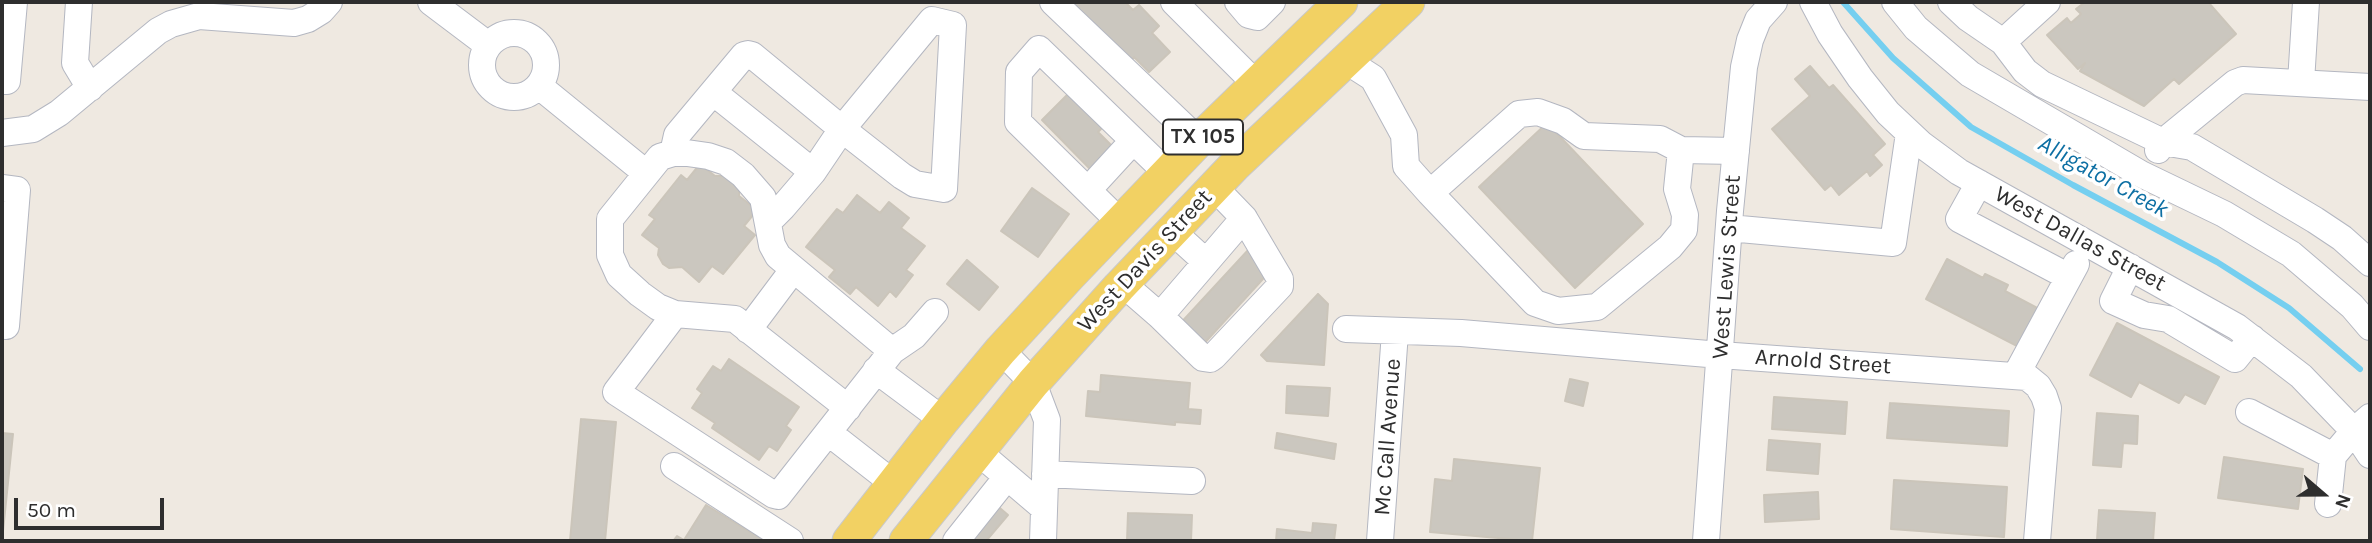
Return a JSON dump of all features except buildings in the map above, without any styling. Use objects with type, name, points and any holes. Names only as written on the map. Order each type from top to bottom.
[{"type":"main road","name":"West Davis Street","points":[[849,541],[1001,350],[1167,173],[1341,2]]},
{"type":"main road","points":[[1345,60],[1359,34],[1361,12],[1356,2]]},
{"type":"main road","name":"West Davis Street","points":[[906,541],[1033,383],[1122,283],[1214,187],[1408,2]]},
{"type":"street","points":[[2,81],[8,81],[14,2]]},
{"type":"street","points":[[79,2],[75,63],[90,88]]},
{"type":"street","points":[[2,133],[33,129],[66,108],[158,31],[171,24],[198,16],[293,23],[308,19],[329,2]]},
{"type":"street","points":[[431,2],[488,45]]},
{"type":"street","points":[[1053,2],[1199,141]]},
{"type":"street","points":[[1174,2],[1256,84]]},
{"type":"street","points":[[1238,2],[1249,15],[1256,17],[1272,2]]},
{"type":"street","name":"West Lewis Street","points":[[1706,541],[1744,67],[1758,20],[1774,2]]},
{"type":"street","name":"West Dallas Street","points":[[1813,2],[1830,34],[1860,78],[1888,113],[1909,133],[1959,172],[2187,298],[2252,338],[2362,424],[2370,455]]},
{"type":"street","points":[[1895,2],[1916,28],[1970,74],[2141,174],[2224,214],[2291,254],[2352,306],[2370,327]]},
{"type":"street","points":[[1951,2],[1968,18],[2003,42],[2025,71],[2042,84],[2163,142],[2192,147],[2342,238],[2370,263]]},
{"type":"street","points":[[2003,42],[2047,2]]},
{"type":"street","points":[[2301,82],[2306,2]]},
{"type":"street","points":[[673,153],[677,135],[744,55],[748,54],[842,129],[915,184],[944,189],[953,25],[932,20],[842,129],[813,172],[769,220]]},
{"type":"street","points":[[511,32],[529,36],[536,41],[546,56],[547,65],[538,86],[530,94],[519,97],[497,93],[483,76],[481,65],[488,45],[502,34],[511,32]]},
{"type":"street","points":[[1121,222],[1018,122],[1019,72],[1039,49],[1167,173]]},
{"type":"street","points":[[1345,60],[1373,78],[1404,135],[1406,166],[1535,303],[1558,311],[1597,307],[1670,247],[1684,229],[1685,215],[1678,189],[1681,150]]},
{"type":"street","points":[[2141,174],[2163,142],[2235,83],[2243,80],[2370,87]]},
{"type":"street","points":[[538,86],[646,173]]},
{"type":"street","points":[[713,92],[813,172]]},
{"type":"street","points":[[1430,193],[1519,114],[1538,112],[1563,121],[1584,136],[1660,139],[1681,150],[1736,151]]},
{"type":"street","points":[[1729,228],[1893,243],[1909,133]]},
{"type":"street","points":[[1088,190],[1133,141]]},
{"type":"street","points":[[848,408],[735,319],[675,314],[657,307],[639,295],[619,275],[610,255],[610,219],[660,157],[673,153],[708,156],[726,162],[754,186],[763,198],[775,250],[943,420]]},
{"type":"street","points":[[1979,183],[1959,219],[2068,277]]},
{"type":"street","points":[[1122,283],[1203,358],[1210,359],[1280,286],[1280,279],[1273,264],[1244,218],[1214,187]]},
{"type":"street","points":[[2,188],[17,190],[6,326]]},
{"type":"street","points":[[1160,316],[1244,218]]},
{"type":"street","points":[[1172,231],[1206,262]]},
{"type":"street","points":[[2037,541],[2048,408],[2044,396],[2027,381],[2068,277],[2087,244]]},
{"type":"street","points":[[2130,267],[2113,301],[2144,315],[2168,319],[2235,359],[2252,338]]},
{"type":"street","points":[[748,330],[793,270]]},
{"type":"street","points":[[675,314],[615,392],[774,495],[782,494],[884,360],[914,336],[935,313]]},
{"type":"street","name":"Arnold Street","points":[[1346,329],[1461,333],[2027,381]]},
{"type":"street","name":"Mc Call Avenue","points":[[1380,541],[1395,332]]},
{"type":"street","points":[[1001,350],[1033,383],[1047,420],[1043,541]]},
{"type":"street","points":[[2249,412],[2333,456]]},
{"type":"street","points":[[2328,504],[2333,456],[2362,424]]},
{"type":"street","points":[[829,433],[893,483]]},
{"type":"street","points":[[977,451],[1044,508]]},
{"type":"street","points":[[674,466],[790,541]]},
{"type":"street","points":[[1045,474],[1192,481]]},
{"type":"street","points":[[956,541],[1007,477]]},
{"type":"waterway","name":"Alligator Creek","points":[[1843,2],[1893,58],[1971,127],[2217,262],[2289,308],[2360,369]]}]
